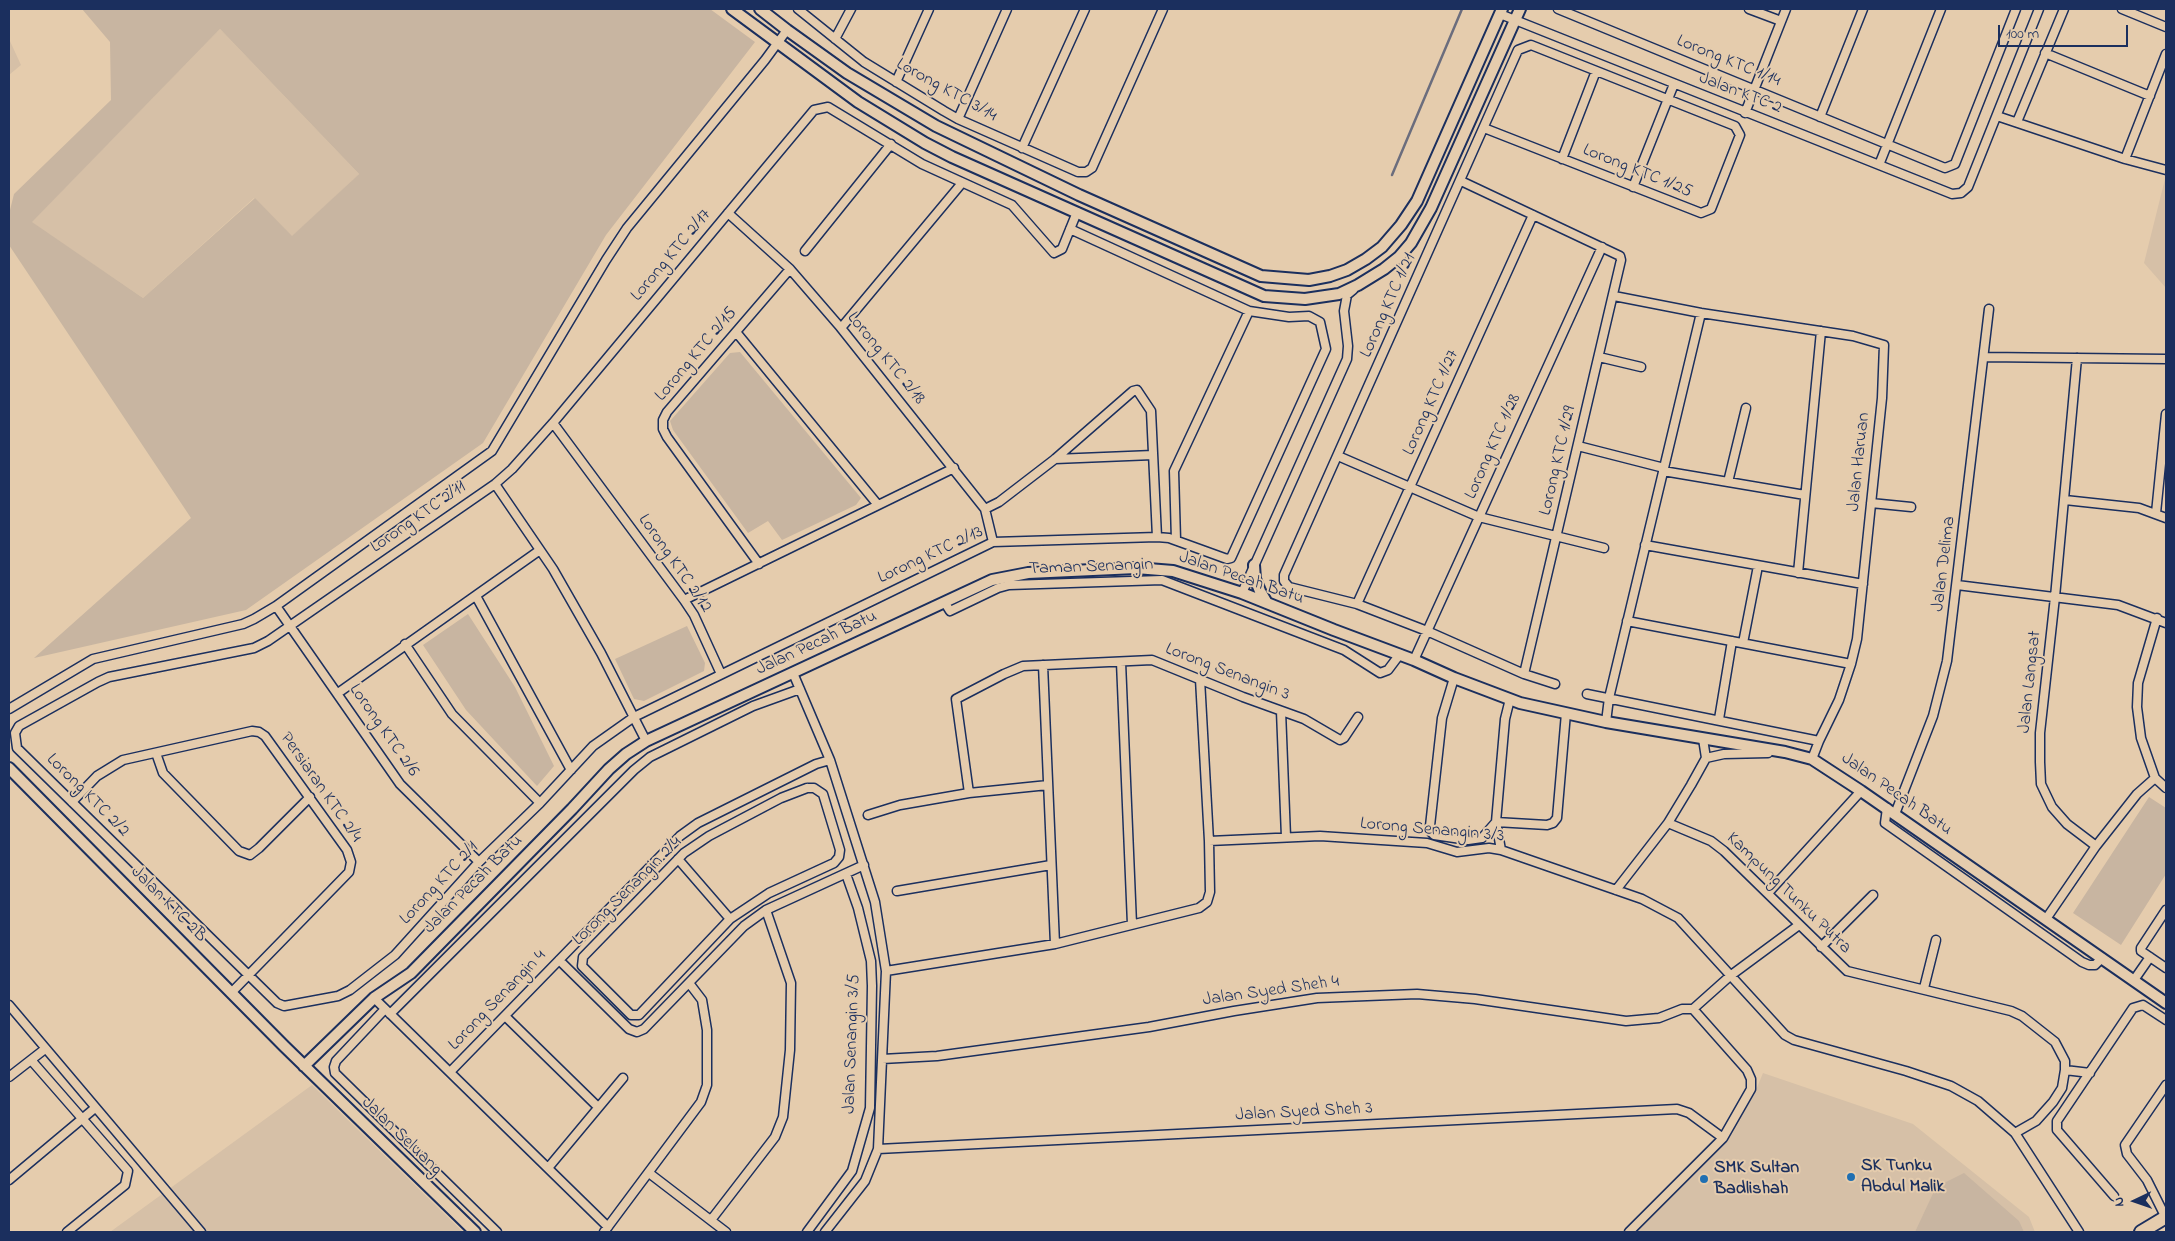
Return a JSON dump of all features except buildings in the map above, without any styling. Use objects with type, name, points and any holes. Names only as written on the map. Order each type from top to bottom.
[{"type":"main road","points":[[2141,1232],[2166,1218]]},
{"type":"street","points":[[732,9],[858,102],[925,143],[1264,296],[1305,299],[1339,294],[1358,285],[1384,269],[1400,256],[1411,243],[1431,208],[1520,9]]},
{"type":"street","points":[[760,9],[848,73],[936,126],[1078,195],[1261,276],[1309,280],[1347,270],[1366,259],[1382,247],[1401,225],[1417,201],[1501,11]]},
{"type":"street","name":"Lorong KTC 3/14","points":[[798,9],[864,62],[958,119],[1078,172],[1086,172],[1092,168],[1164,9]]},
{"type":"street","points":[[836,38],[851,9]]},
{"type":"street","points":[[896,82],[929,9]]},
{"type":"street","points":[[958,119],[1007,9]]},
{"type":"street","points":[[1022,148],[1085,9]]},
{"type":"street","name":"Lorong KTC 1/14","points":[[1558,9],[1945,168],[1955,164],[2016,9]]},
{"type":"street","points":[[1749,9],[1781,21]]},
{"type":"street","points":[[1745,113],[1786,9]]},
{"type":"street","points":[[1820,117],[1863,9]]},
{"type":"street","points":[[1879,165],[1941,9]]},
{"type":"street","points":[[2039,9],[1997,116],[2125,159],[2166,170]]},
{"type":"street","points":[[2017,122],[2064,9]]},
{"type":"street","points":[[2122,9],[2166,27]]},
{"type":"street","name":"Jalan KTC 2","points":[[1501,11],[1515,20],[1952,194],[1961,193],[1968,187],[1997,116]]},
{"type":"street","points":[[9,709],[93,659],[243,624],[276,606],[492,451],[627,228],[778,44],[787,30]]},
{"type":"street","name":"Lorong KTC 1/21","points":[[1555,684],[1524,674],[1427,631],[1357,604],[1289,586],[1284,581],[1284,575],[1518,50],[1531,45],[1668,99]]},
{"type":"street","points":[[2045,53],[2150,96]]},
{"type":"street","points":[[2125,159],[2166,54]]},
{"type":"street","points":[[1562,159],[1596,71]]},
{"type":"street","points":[[1633,187],[1674,84]]},
{"type":"street","name":"Lorong KTC 1/25","points":[[1484,128],[1700,213],[1711,209],[1740,135],[1736,126],[1668,99]]},
{"type":"street","name":"Lorong KTC 2/17","points":[[553,423],[814,110],[828,108],[891,144]]},
{"type":"street","points":[[805,251],[891,144],[922,164],[1012,205],[1054,253],[1062,249],[1077,212]]},
{"type":"street","points":[[1460,181],[1602,247]]},
{"type":"street","points":[[841,328],[962,183]]},
{"type":"street","name":"Lorong KTC 2/18","points":[[728,213],[790,269],[841,328],[954,468],[985,509],[993,542]]},
{"type":"street","name":"Lorong KTC 1/27","points":[[1357,604],[1534,215]]},
{"type":"street","points":[[1070,229],[1248,311],[1174,472],[1176,540]]},
{"type":"street","name":"Lorong KTC 1/29","points":[[1524,674],[1621,264],[1620,256],[1602,247]]},
{"type":"street","name":"Lorong KTC 1/28","points":[[1414,660],[1602,247]]},
{"type":"street","name":"Lorong KTC 2/15","points":[[759,564],[663,429],[663,420],[667,412],[790,269]]},
{"type":"street","points":[[1242,593],[1347,359],[1348,346],[1344,311],[1347,295],[1358,285]]},
{"type":"street","points":[[1326,296],[1338,303],[1344,311]]},
{"type":"street","name":"Jalan Haruan","points":[[1614,296],[1701,313],[1882,343],[1884,347],[1882,398],[1857,639],[1839,700],[1812,759]]},
{"type":"street","name":"Jalan Delima","points":[[1891,811],[1933,716],[1947,661],[1989,309]]},
{"type":"street","name":"Lorong KTC 2/13","points":[[721,674],[993,542],[1157,537],[1176,540],[1227,559],[1233,556],[1326,349],[1320,322],[1309,316],[1289,316],[1248,311]]},
{"type":"street","points":[[1606,722],[1609,698],[1627,620],[1701,313]]},
{"type":"street","points":[[736,332],[878,505]]},
{"type":"street","points":[[1798,573],[1821,332]]},
{"type":"street","points":[[1599,357],[1640,367]]},
{"type":"street","points":[[1984,357],[2166,359]]},
{"type":"street","name":"Jalan Langsat","points":[[2077,358],[2065,500],[2040,733],[2041,784],[2052,807],[2067,824],[2096,846]]},
{"type":"street","points":[[985,509],[999,502],[1055,460],[1132,391],[1137,390],[1151,411],[1157,537]]},
{"type":"street","points":[[1728,482],[1746,408]]},
{"type":"street","points":[[2156,513],[2166,414]]},
{"type":"street","name":"Lorong KTC 2/11","points":[[14,740],[19,726],[109,677],[254,648],[268,641],[495,484],[553,423]]},
{"type":"street","name":"Lorong KTC 2/12","points":[[553,423],[684,600],[694,615],[721,674]]},
{"type":"street","points":[[1578,446],[1664,469],[1805,495]]},
{"type":"street","points":[[1055,460],[1153,455]]},
{"type":"street","points":[[1338,456],[1479,518],[1604,548]]},
{"type":"street","points":[[684,600],[954,468]]},
{"type":"street","points":[[495,484],[540,550],[601,653],[646,740]]},
{"type":"street","points":[[2065,500],[2139,508],[2166,518]]},
{"type":"street","points":[[1871,503],[1911,507]]},
{"type":"street","points":[[1645,545],[1863,584]]},
{"type":"street","points":[[338,693],[540,550]]},
{"type":"street","points":[[1254,565],[1260,591],[1268,603]]},
{"type":"street","points":[[1743,643],[1758,566]]},
{"type":"street","name":"Jalan Pecah Batu","points":[[304,1066],[374,998],[411,973],[572,809],[609,768],[646,740],[992,580],[1006,576],[1136,568],[1173,571],[1242,593],[1510,699],[1566,714],[1606,722],[1785,752],[1812,759],[1862,791],[2166,1003]]},
{"type":"street","name":"Taman Senangin","points":[[944,603],[950,611],[998,588],[1009,585],[1162,580],[1344,650],[1380,673],[1388,670],[1400,654]]},
{"type":"street","points":[[1957,585],[2118,605],[2166,623]]},
{"type":"street","points":[[476,596],[571,770]]},
{"type":"street","name":"Lorong KTC 2/6","points":[[276,606],[400,784],[479,862]]},
{"type":"street","points":[[2156,618],[2138,683],[2137,707],[2141,738],[2155,778],[2166,788]]},
{"type":"street","points":[[1627,620],[1851,664]]},
{"type":"street","points":[[1718,719],[1732,641]]},
{"type":"street","points":[[405,644],[452,714],[540,803]]},
{"type":"street","name":"Lorong Senangin 3","points":[[969,793],[956,699],[1023,666],[1152,660],[1304,719],[1340,740],[1344,738],[1358,717]]},
{"type":"street","points":[[1121,662],[1132,924]]},
{"type":"street","points":[[1043,665],[1055,944]]},
{"type":"street","points":[[793,673],[830,760],[864,865],[875,902],[886,971],[878,1149],[865,1181],[829,1231]]},
{"type":"street","points":[[634,717],[721,674]]},
{"type":"street","points":[[1454,678],[1442,718],[1431,832],[1434,835],[1468,840],[1482,838],[1496,822]]},
{"type":"street","points":[[886,971],[1055,944],[1199,908],[1207,902],[1210,892],[1209,841],[1200,679]]},
{"type":"street","points":[[498,1232],[335,1073],[336,1061],[634,770],[659,753],[753,706],[800,688]]},
{"type":"street","points":[[1587,694],[1718,719],[1819,741]]},
{"type":"street","points":[[1501,850],[1496,822],[1505,719],[1510,699]]},
{"type":"street","points":[[1281,711],[1286,837]]},
{"type":"street","points":[[1496,822],[1547,825],[1553,823],[1557,818],[1566,714]]},
{"type":"street","name":"Lorong KTC 2/1","points":[[249,976],[277,1004],[284,1006],[338,996],[350,990],[395,956],[479,862],[540,803],[593,746],[634,717]]},
{"type":"street","name":"Persiaran KTC 2/4","points":[[72,802],[102,772],[124,760],[252,731],[259,732],[265,736],[347,850],[351,862],[349,872],[231,993]]},
{"type":"street","points":[[1702,739],[1706,758],[1668,823],[1616,890],[1642,899],[1678,918],[1785,1035],[1794,1040],[1906,1071],[1951,1086],[1978,1101],[2015,1133],[2079,1232]]},
{"type":"street","name":"Lorong KTC 2/2","points":[[14,740],[17,748],[249,976]]},
{"type":"street","points":[[156,752],[163,773],[239,851],[250,855],[310,797]]},
{"type":"street","points":[[1706,758],[1724,754],[1785,752]]},
{"type":"street","name":"Lorong Senangin 4","points":[[450,1072],[680,836],[698,823],[816,764],[830,760]]},
{"type":"street","name":"Jalan KTC 2B","points":[[9,768],[304,1066]]},
{"type":"street","points":[[2046,919],[2096,846],[2138,794],[2155,778]]},
{"type":"street","points":[[775,786],[782,798]]},
{"type":"street","points":[[868,816],[900,805],[969,793],[1048,786]]},
{"type":"street","name":"Lorong Senangin 2/4","points":[[807,788],[814,788],[823,794],[840,850],[839,857],[834,862],[769,893],[730,920],[639,1015],[634,1016],[603,988],[582,966],[581,961],[583,956],[678,859],[709,836],[782,798],[807,788]]},
{"type":"street","points":[[1768,893],[1862,791]]},
{"type":"street","points":[[1891,811],[1885,823],[2082,962],[2096,965],[2102,958]]},
{"type":"street","name":"Kampung Tunku Putra","points":[[1668,823],[1711,841],[1719,847],[1847,971],[1924,988],[2011,1011],[2022,1016],[2055,1042],[2065,1061],[2065,1070]]},
{"type":"street","name":"Lorong Senangin 3/3","points":[[1209,841],[1320,836],[1427,843],[1457,852],[1489,848],[1501,850],[1616,890]]},
{"type":"street","points":[[678,859],[730,920]]},
{"type":"street","name":"Lorong Senangin 2/4","points":[[559,960],[629,1029],[636,1032],[644,1029],[744,926],[766,910],[864,865]]},
{"type":"street","points":[[897,891],[1051,865]]},
{"type":"street","points":[[808,874],[816,888]]},
{"type":"street","name":"Jalan Senangin 3/5","points":[[807,1232],[852,1171],[870,1108],[871,961],[858,908],[846,874]]},
{"type":"street","points":[[1821,947],[1874,895]]},
{"type":"street","points":[[711,1220],[775,1137],[783,1117],[790,1050],[791,983],[766,910]]},
{"type":"street","points":[[2166,910],[2142,944],[2141,951],[2166,968]]},
{"type":"street","points":[[594,924],[605,934]]},
{"type":"street","points":[[1629,1232],[1723,1138],[1751,1089],[1751,1080],[1747,1070],[1693,1009],[1730,976],[1799,925]]},
{"type":"street","points":[[1924,988],[1936,940]]},
{"type":"street","points":[[2134,980],[2150,957]]},
{"type":"street","points":[[374,998],[548,1168],[606,1229],[701,1102],[707,1085],[707,1030],[702,1000],[689,983]]},
{"type":"street","points":[[663,990],[673,999]]},
{"type":"street","name":"Jalan Syed Sheh 4","points":[[882,1059],[937,1056],[1149,1028],[1234,1011],[1317,998],[1417,994],[1475,999],[1626,1021],[1659,1018],[1682,1009],[1693,1009]]},
{"type":"street","points":[[9,1005],[201,1232]]},
{"type":"street","points":[[2114,1196],[2057,1130],[2057,1121],[2133,1008],[2143,1005],[2166,1020]]},
{"type":"street","points":[[505,1016],[598,1107]]},
{"type":"street","points":[[9,1077],[45,1049]]},
{"type":"street","points":[[31,1060],[128,1171],[125,1184],[66,1232]]},
{"type":"street","name":"Jalan Seluang","points":[[304,1066],[475,1232]]},
{"type":"street","points":[[2015,1133],[2036,1121],[2053,1102],[2062,1088],[2065,1070],[2090,1073]]},
{"type":"street","points":[[548,1168],[623,1078]]},
{"type":"street","points":[[2166,1085],[2163,1098],[2125,1145],[2127,1154],[2147,1180],[2166,1218]]},
{"type":"street","points":[[9,1180],[95,1108]]},
{"type":"street","name":"Jalan Syed Sheh 3","points":[[878,1149],[1677,1109],[1689,1113],[1723,1138]]},
{"type":"street","points":[[650,1172],[726,1232]]},
{"type":"shaded area","points":[[82,9],[710,9],[755,42],[606,235],[483,443],[246,610],[34,658],[191,518],[9,245],[9,214],[14,194],[111,100],[110,42]],"holes":[[[220,29],[359,174],[292,236],[255,198],[143,298],[32,222]]]},
{"type":"shaded area","points":[[220,29],[359,174],[292,237],[254,198],[143,298],[31,222]]},
{"type":"shaded area","points":[[9,39],[21,65],[9,75]]},
{"type":"shaded area","points":[[2166,179],[2166,288],[2144,263]]},
{"type":"shaded area","points":[[740,352],[861,498],[856,505],[782,540],[768,521],[748,533],[673,430],[670,421],[730,353]]},
{"type":"shaded area","points":[[468,614],[515,687],[554,766],[537,786],[466,710],[423,645]]},
{"type":"shaded area","points":[[687,626],[705,663],[704,671],[644,701],[634,699],[615,659]]},
{"type":"shaded area","points":[[2149,797],[2166,808],[2166,874],[2121,945],[2073,913]]},
{"type":"shaded area","name":"SK Tunku Abdul Malik","points":[[1763,1073],[1913,1124],[2029,1217],[2035,1232],[1631,1232],[1726,1138],[1754,1095]]},
{"type":"shaded area","points":[[312,1085],[463,1232],[110,1232]]},
{"type":"shaded area","points":[[1964,1173],[2019,1221],[2024,1232],[1915,1232],[1936,1187]]},
{"type":"waterway","points":[[1392,175],[1462,9]]},
{"type":"place","name":"SK Tunku Abdul Malik","points":[[1851,1177]]},
{"type":"place","name":"SMK Sultan Badlishah","points":[[1704,1179]]}]
